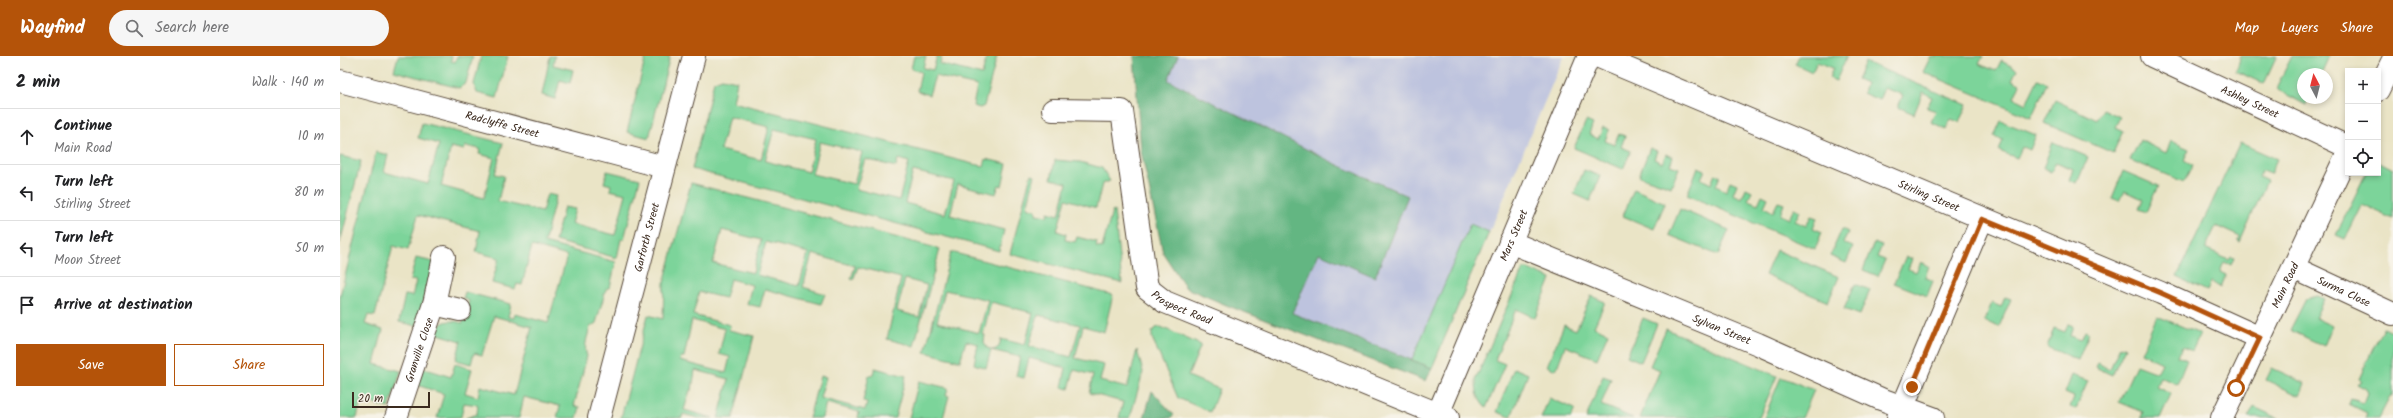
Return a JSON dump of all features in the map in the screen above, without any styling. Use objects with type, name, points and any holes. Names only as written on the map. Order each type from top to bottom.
[{"type":"street","name":"Garforth Street","points":[[599,418],[694,56]]},
{"type":"street","name":"Mars Street","points":[[1443,416],[1510,242],[1589,56]]},
{"type":"street","name":"Stirling Street","points":[[1597,56],[2161,293],[2260,338]]},
{"type":"street","name":"Ashley Street","points":[[2152,56],[2345,146]]},
{"type":"street","points":[[2381,84],[2393,60]]},
{"type":"street","name":"Radclyffe Street","points":[[340,81],[664,167]]},
{"type":"street","name":"Prospect Road","points":[[1053,110],[1122,111],[1147,288],[1165,302],[1443,416]]},
{"type":"street","name":"Main Road","points":[[2222,418],[2345,158]]},
{"type":"street","points":[[1901,412],[1982,219]]},
{"type":"street","name":"Sylvan Street","points":[[1510,242],[1751,341],[1881,399],[1901,412],[1933,418]]},
{"type":"street","name":"Granville Close","points":[[396,418],[434,304],[444,257]]},
{"type":"street","name":"Surma Close","points":[[2294,268],[2393,314]]},
{"type":"street","name":"Granville Close","points":[[434,304],[460,310]]},
{"type":"shaded area","points":[[1178,56],[1564,56],[1432,368],[1292,313],[1319,253],[1408,196],[1338,165],[1168,80]]},
{"type":"green space","points":[[398,56],[452,56],[451,61],[455,62],[457,56],[473,56],[466,83],[459,88],[394,71]]},
{"type":"green space","points":[[481,56],[508,56],[497,98],[477,93],[474,84]]},
{"type":"green space","points":[[550,56],[555,56],[553,65],[573,70],[570,83],[560,80],[555,99],[542,95]]},
{"type":"green space","points":[[646,56],[670,56],[649,138],[627,132]]},
{"type":"green space","points":[[914,56],[926,56],[923,68],[933,70],[937,56],[942,56],[940,64],[982,75],[987,56],[997,56],[984,106],[980,108],[973,106],[977,86],[935,76],[929,95],[917,91],[921,72],[911,69]]},
{"type":"green space","points":[[1134,56],[1178,56],[1168,80],[1338,165],[1408,196],[1375,277],[1319,253],[1292,313],[1432,368],[1426,381],[1231,307],[1186,288],[1163,253],[1141,151]]},
{"type":"green space","points":[[1799,56],[1847,56],[1836,81],[1829,78],[1833,68],[1817,62],[1812,72],[1795,64]]},
{"type":"green space","points":[[1931,56],[1983,56],[1979,64],[1996,71],[2001,61],[2017,69],[2012,80],[2020,84],[2014,98],[2026,104],[2038,79],[2047,83],[2031,118],[1923,72]]},
{"type":"green space","points":[[2241,56],[2277,56],[2264,84],[2236,71]]},
{"type":"green space","points":[[2292,56],[2329,56],[2324,68],[2297,68],[2297,100],[2278,90],[2277,86]]},
{"type":"green space","points":[[1865,62],[1967,105],[1959,122],[1951,119],[1946,129],[1931,122],[1936,111],[1927,108],[1932,97],[1923,92],[1914,114],[1898,107],[1903,95],[1884,88],[1879,100],[1863,93],[1866,83],[1857,79]]},
{"type":"green space","points":[[722,78],[737,81],[733,102],[973,164],[984,166],[986,159],[1007,164],[1002,186],[999,185],[996,194],[958,184],[950,215],[1004,230],[999,251],[692,169],[714,81]],"holes":[[[729,117],[769,127],[761,160],[720,150]],[[774,129],[816,139],[808,172],[765,161]],[[820,142],[862,152],[854,184],[812,174]],[[865,159],[896,167],[898,159],[909,162],[899,200],[856,189]],[[913,171],[954,181],[945,214],[905,203]]]},
{"type":"green space","points":[[2055,100],[2097,120],[2103,109],[2120,117],[2115,127],[2123,131],[2113,153],[2044,123]]},
{"type":"green space","points":[[1586,121],[1593,124],[1589,134],[1598,139],[1603,128],[1609,130],[1605,141],[1614,145],[1619,134],[1625,136],[1621,147],[1631,151],[1623,169],[1574,148]]},
{"type":"green space","points":[[2001,121],[2036,135],[2030,150],[2022,147],[2017,158],[1999,151],[2003,140],[1994,136]]},
{"type":"green space","points":[[422,123],[503,143],[495,174],[504,176],[498,201],[542,212],[547,194],[556,196],[544,243],[616,262],[610,287],[606,289],[596,323],[590,327],[587,337],[587,356],[574,406],[580,407],[577,418],[557,418],[560,406],[524,397],[519,418],[466,418],[477,414],[478,405],[464,403],[461,417],[437,418],[444,394],[417,385],[423,368],[451,377],[455,364],[472,369],[465,393],[478,397],[480,386],[514,395],[532,327],[494,316],[482,355],[474,353],[471,364],[456,360],[461,341],[435,333],[437,328],[443,323],[454,321],[463,323],[469,301],[463,298],[465,292],[511,304],[508,317],[514,318],[515,314],[548,323],[567,256],[532,246],[522,285],[517,284],[515,289],[492,283],[499,258],[476,252],[480,231],[418,215],[408,250],[393,246],[375,316],[368,315],[365,324],[383,330],[374,364],[401,371],[389,408],[361,400],[357,418],[340,418],[340,296],[376,152],[388,155],[384,172],[428,184],[439,144],[418,138]],"holes":[[[466,146],[480,149],[479,154],[494,158],[484,198],[441,186],[451,147],[464,150]]]},
{"type":"green space","points":[[2140,140],[2166,153],[2171,141],[2189,149],[2184,160],[2193,165],[2184,182],[2130,160]]},
{"type":"green space","points":[[2053,142],[2088,157],[2077,183],[2069,180],[2073,169],[2056,162],[2051,172],[2043,168]]},
{"type":"green space","points":[[2240,143],[2277,159],[2270,174],[2262,171],[2259,177],[2267,181],[2240,242],[2238,241],[2240,237],[2216,226],[2205,249],[2229,260],[2231,257],[2234,258],[2231,265],[2224,262],[2220,272],[2226,275],[2221,287],[2211,282],[2207,291],[2177,277]]},
{"type":"green space","points":[[1650,148],[1657,151],[1654,159],[1662,163],[1666,154],[1673,157],[1670,165],[1679,168],[1671,187],[1639,176]]},
{"type":"green space","points":[[340,156],[361,161],[340,243]]},
{"type":"green space","points":[[1055,160],[1080,162],[1102,168],[1110,181],[1102,184],[1096,208],[1066,199],[1057,231],[1066,234],[1065,240],[1075,242],[1077,237],[1097,242],[1096,247],[1102,248],[1112,212],[1114,211],[1122,283],[1010,254],[1031,174],[1035,175],[1027,207],[1036,210],[1036,214],[1047,216],[1048,212],[1059,215],[1067,183],[1051,179]]},
{"type":"green space","points":[[2381,163],[2393,169],[2393,219],[2362,205],[2345,239],[2336,235],[2365,176],[2381,176]]},
{"type":"green space","points":[[1698,167],[1705,170],[1701,179],[1711,184],[1715,174],[1720,176],[1716,186],[1726,191],[1730,181],[1737,184],[1733,194],[1742,198],[1746,188],[1752,191],[1748,200],[1758,204],[1762,195],[1768,198],[1764,207],[1773,212],[1778,202],[1784,204],[1780,215],[1789,219],[1794,208],[1800,211],[1795,221],[1806,226],[1811,216],[1817,218],[1813,228],[1822,232],[1815,249],[1687,195]]},
{"type":"green space","points":[[1584,170],[1600,176],[1590,201],[1574,194]]},
{"type":"green space","points":[[607,171],[640,179],[624,239],[621,239],[617,258],[555,241],[564,207],[575,209],[571,224],[615,235],[626,194],[610,190],[611,185],[604,183]]},
{"type":"green space","points":[[2123,171],[2158,186],[2146,212],[2139,209],[2143,199],[2124,191],[2119,201],[2112,198]]},
{"type":"green space","points":[[691,183],[940,249],[914,346],[887,339],[901,278],[858,267],[853,280],[851,279],[855,266],[812,254],[803,287],[825,294],[821,304],[765,289],[760,307],[747,304],[752,285],[730,279],[725,298],[699,292],[693,315],[730,325],[729,330],[754,336],[733,418],[718,418],[729,379],[695,370],[692,390],[690,390],[684,410],[713,418],[698,418],[683,414],[682,418],[621,418],[648,315],[663,319],[664,283]],"holes":[[[722,230],[761,240],[753,273],[713,263]],[[766,242],[808,253],[799,286],[757,275]],[[905,279],[927,285],[919,317],[897,311]],[[692,320],[725,329],[719,354],[730,357],[726,373],[680,361],[681,357],[684,357]]]},
{"type":"green space","points":[[1634,189],[1665,203],[1654,229],[1623,216]]},
{"type":"green space","points":[[1680,209],[1729,230],[1718,255],[1669,235]]},
{"type":"green space","points":[[1470,224],[1489,232],[1432,368],[1412,360]]},
{"type":"green space","points":[[1842,229],[1848,232],[1843,243],[1853,247],[1846,263],[1830,256]]},
{"type":"green space","points":[[1874,243],[1882,246],[1877,257],[1885,260],[1878,276],[1863,270]]},
{"type":"green space","points":[[1776,250],[1839,277],[1828,302],[1765,275]]},
{"type":"green space","points":[[951,252],[1113,295],[1104,332],[1083,326],[1075,358],[1104,365],[1100,381],[1127,388],[1137,350],[1143,372],[1130,418],[1119,418],[1123,402],[1089,393],[1093,375],[1074,370],[1069,389],[1062,387],[1066,368],[1029,358],[1024,378],[1016,376],[1020,357],[991,350],[986,368],[974,364],[978,344],[966,341],[960,361],[925,352]],"holes":[[[945,290],[988,300],[979,333],[937,322]],[[991,302],[1033,313],[1025,345],[1001,339],[999,347],[994,350],[987,348],[984,342],[985,335],[983,335]],[[1038,315],[1080,325],[1071,357],[1029,346]]]},
{"type":"green space","points":[[1906,256],[1912,259],[1908,269],[1916,272],[1921,262],[1929,266],[1925,277],[1933,281],[1927,296],[1894,283]]},
{"type":"green space","points":[[416,258],[434,262],[417,326],[399,322],[405,295],[412,296],[416,281],[410,280]]},
{"type":"green space","points":[[1523,269],[1528,269],[1551,279],[1535,318],[1516,309],[1495,360],[1505,364],[1486,408],[1478,395],[1476,379]]},
{"type":"green space","points":[[1855,284],[1870,290],[1860,315],[1844,309]]},
{"type":"green space","points":[[1591,296],[1605,302],[1594,327],[1608,333],[1597,359],[1565,346],[1556,370],[1547,366],[1564,325],[1576,330]]},
{"type":"green space","points":[[2318,296],[2324,299],[2315,318],[2332,326],[2324,346],[2290,330],[2306,299]]},
{"type":"green space","points":[[2005,297],[2011,299],[1999,327],[1984,321],[1992,303],[2001,307]]},
{"type":"green space","points":[[2157,316],[2200,334],[2192,351],[2182,347],[2178,356],[2187,360],[2177,384],[2160,377],[2156,387],[2171,394],[2160,418],[2141,418],[2143,412],[2119,402],[2136,365],[2157,373],[2162,363],[2141,353]]},
{"type":"green space","points":[[1643,318],[1657,324],[1641,362],[1627,356]]},
{"type":"green space","points":[[2068,324],[2073,326],[2070,336],[2081,340],[2085,331],[2089,333],[2078,360],[2047,347],[2054,328],[2065,332]]},
{"type":"green space","points":[[1161,327],[1201,345],[1188,376],[1219,389],[1210,412],[1178,398],[1152,338],[1152,332],[1156,328]]},
{"type":"green space","points":[[2383,327],[2393,332],[2393,396],[2391,395],[2379,418],[2365,418],[2367,413],[2349,404],[2351,399],[2364,403],[2368,393],[2366,389],[2357,384],[2362,381],[2359,379]]},
{"type":"green space","points":[[1666,329],[1777,376],[1759,418],[1640,418],[1660,370],[1650,366]]},
{"type":"green space","points":[[2120,346],[2125,348],[2112,375],[2095,367],[2097,363],[2110,369]]},
{"type":"green space","points":[[875,368],[906,376],[895,418],[858,418],[859,412],[826,403],[822,418],[809,418],[820,376],[826,377],[820,398],[865,410],[867,403],[863,401],[869,376],[872,376]]},
{"type":"green space","points":[[1514,368],[1528,374],[1511,417],[1497,412]]},
{"type":"green space","points":[[2272,368],[2305,383],[2300,396],[2266,380]]},
{"type":"green space","points":[[2072,375],[2088,381],[2076,409],[2070,407],[2074,397],[2065,393]]},
{"type":"green space","points":[[1603,376],[1611,379],[1601,405],[1633,418],[1586,418]]},
{"type":"green space","points":[[1781,377],[1814,390],[1802,418],[1764,418]]},
{"type":"green space","points":[[919,381],[948,388],[946,395],[949,396],[943,418],[909,418]]},
{"type":"green space","points":[[1152,391],[1174,415],[1171,418],[1144,418]]},
{"type":"green space","points":[[1549,398],[1575,409],[1571,418],[1541,418]]},
{"type":"green space","points":[[2254,407],[2278,418],[2248,418]]},
{"type":"route","points":[[1912,387],[1982,219],[2161,293],[2260,338],[2236,388]]}]
